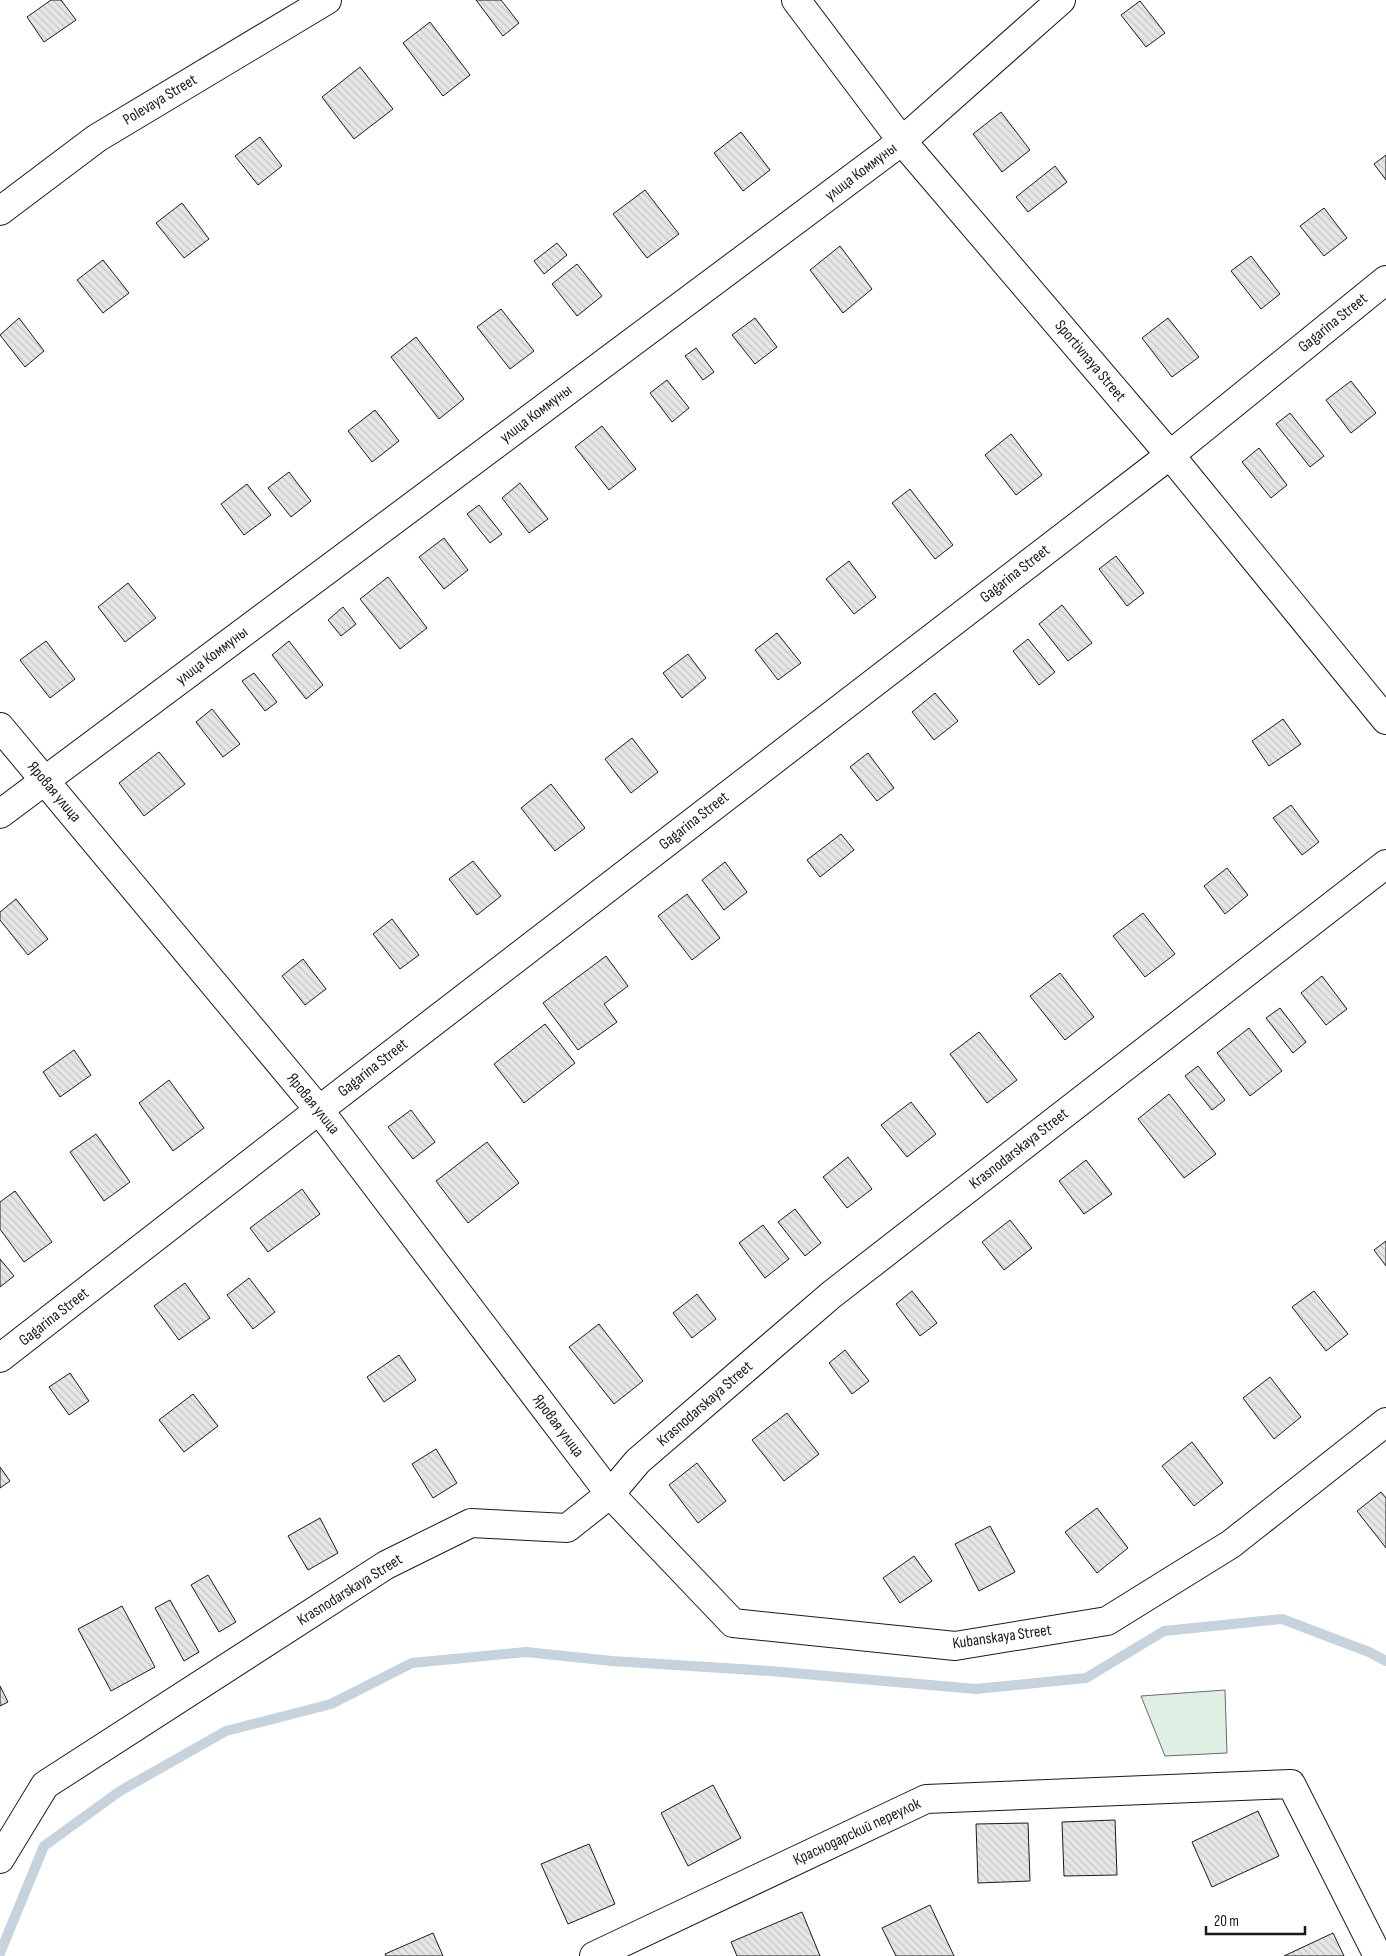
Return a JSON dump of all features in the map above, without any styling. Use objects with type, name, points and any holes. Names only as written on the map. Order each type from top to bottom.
[{"type":"street","name":"Polevaya Street","points":[[0,211],[97,138],[327,0]]},
{"type":"street","name":"Sportivnaya Street","points":[[796,0],[902,141],[1170,455],[1386,720]]},
{"type":"street","name":"улица Коммуны","points":[[0,814],[902,141],[1061,0]]},
{"type":"street","name":"Gagarina Street","points":[[0,1358],[1170,455],[1386,280]]},
{"type":"street","name":"Яровая улица","points":[[0,727],[319,1110],[610,1494]]},
{"type":"street","name":"Krasnodarskaya Street","points":[[0,1859],[45,1785],[386,1565],[471,1523],[567,1528],[610,1494],[638,1461],[831,1295],[1386,864]]},
{"type":"street","name":"Kubanskaya Street","points":[[610,1494],[732,1623],[955,1646],[1107,1621],[1232,1544],[1386,1422]]},
{"type":"street","name":"Краснодарский переулок","points":[[594,1956],[926,1799],[1291,1784],[1378,1956]]},
{"type":"green space","points":[[1225,1690],[1227,1753],[1165,1756],[1141,1696]]},
{"type":"building","points":[[51,0],[61,0],[76,20],[44,42],[27,17]]},
{"type":"building","points":[[476,0],[501,0],[519,23],[503,36]]},
{"type":"building","points":[[1140,1],[1165,33],[1146,47],[1121,15]]},
{"type":"building","points":[[430,22],[470,75],[443,96],[403,43]]},
{"type":"building","points":[[360,67],[393,109],[354,139],[322,97]]},
{"type":"building","points":[[1001,112],[1030,150],[1002,172],[973,134]]},
{"type":"building","points":[[741,132],[770,170],[743,191],[714,153]]},
{"type":"building","points":[[260,137],[282,166],[258,185],[235,156]]},
{"type":"building","points":[[1386,155],[1386,180],[1374,164]]},
{"type":"building","points":[[1055,166],[1067,182],[1028,212],[1016,197]]},
{"type":"building","points":[[645,190],[679,234],[647,258],[613,214]]},
{"type":"building","points":[[182,203],[209,239],[184,258],[156,223]]},
{"type":"building","points":[[1324,208],[1347,238],[1324,256],[1300,226]]},
{"type":"building","points":[[557,243],[567,255],[544,274],[534,261]]},
{"type":"building","points":[[840,246],[872,289],[843,313],[810,270]]},
{"type":"building","points":[[1251,256],[1280,294],[1261,309],[1231,271]]},
{"type":"building","points":[[103,260],[129,293],[103,313],[77,280]]},
{"type":"building","points":[[577,264],[602,296],[577,316],[552,284]]},
{"type":"building","points":[[501,309],[534,351],[510,369],[477,327]]},
{"type":"building","points":[[19,318],[44,351],[25,367],[0,335]]},
{"type":"building","points":[[755,318],[777,347],[755,364],[732,335]]},
{"type":"building","points":[[1168,318],[1199,357],[1172,377],[1142,338]]},
{"type":"building","points":[[416,337],[464,399],[439,419],[391,357]]},
{"type":"building","points":[[696,348],[714,372],[703,380],[685,356]]},
{"type":"building","points":[[667,380],[689,408],[672,422],[650,393]]},
{"type":"building","points":[[1351,381],[1376,413],[1351,433],[1326,400]]},
{"type":"building","points":[[375,410],[399,441],[372,462],[348,431]]},
{"type":"building","points":[[1290,413],[1324,456],[1310,467],[1276,424]]},
{"type":"building","points":[[602,426],[636,469],[609,490],[575,447]]},
{"type":"building","points":[[1011,434],[1042,475],[1016,495],[985,455]]},
{"type":"building","points":[[1259,448],[1287,485],[1271,498],[1242,462]]},
{"type":"building","points":[[289,472],[311,501],[291,517],[268,488]]},
{"type":"building","points":[[520,483],[548,519],[529,533],[502,498]]},
{"type":"building","points":[[247,484],[271,515],[244,535],[221,504]]},
{"type":"building","points":[[910,489],[953,545],[935,559],[892,503]]},
{"type":"building","points":[[479,505],[502,534],[490,543],[467,514]]},
{"type":"building","points":[[444,538],[468,570],[444,589],[419,557]]},
{"type":"building","points":[[1116,556],[1144,593],[1127,606],[1099,569]]},
{"type":"building","points":[[849,561],[876,597],[854,614],[826,579]]},
{"type":"building","points":[[388,577],[427,628],[400,649],[360,599]]},
{"type":"building","points":[[128,583],[156,618],[125,642],[98,607]]},
{"type":"building","points":[[1062,605],[1092,643],[1068,661],[1039,624]]},
{"type":"building","points":[[343,607],[356,624],[341,636],[328,620]]},
{"type":"building","points":[[777,633],[801,663],[778,680],[755,650]]},
{"type":"building","points":[[1028,639],[1055,672],[1039,685],[1013,651]]},
{"type":"building","points":[[46,641],[75,679],[50,698],[20,660]]},
{"type":"building","points":[[289,641],[323,685],[306,699],[272,655]]},
{"type":"building","points":[[688,654],[706,678],[682,698],[663,673]]},
{"type":"building","points":[[254,673],[277,702],[265,711],[242,681]]},
{"type":"building","points":[[935,693],[958,721],[934,740],[912,712]]},
{"type":"building","points":[[212,709],[240,744],[223,757],[196,722]]},
{"type":"building","points":[[1283,719],[1301,744],[1269,766],[1252,741]]},
{"type":"building","points":[[632,738],[658,772],[631,793],[605,759]]},
{"type":"building","points":[[159,752],[185,784],[144,816],[119,783]]},
{"type":"building","points":[[868,753],[894,788],[877,801],[850,767]]},
{"type":"building","points":[[551,784],[585,828],[555,851],[521,808]]},
{"type":"building","points":[[1291,805],[1319,842],[1302,855],[1273,818]]},
{"type":"building","points":[[841,834],[854,850],[820,877],[807,860]]},
{"type":"building","points":[[473,861],[501,896],[477,915],[449,879]]},
{"type":"building","points":[[725,862],[747,892],[724,910],[702,880]]},
{"type":"building","points":[[1227,868],[1248,895],[1225,914],[1204,886]]},
{"type":"building","points":[[687,894],[720,938],[692,960],[658,916]]},
{"type":"building","points":[[16,899],[48,939],[28,955],[0,920],[0,912]]},
{"type":"building","points":[[1143,913],[1175,954],[1145,977],[1113,936]]},
{"type":"building","points":[[392,919],[419,955],[400,969],[373,934]]},
{"type":"building","points":[[606,956],[628,986],[604,1004],[617,1022],[578,1050],[543,1003]]},
{"type":"building","points":[[303,959],[326,989],[305,1005],[282,976]]},
{"type":"building","points":[[1060,973],[1094,1017],[1065,1040],[1030,996]]},
{"type":"building","points":[[1322,976],[1347,1009],[1326,1025],[1301,993]]},
{"type":"building","points":[[1280,1008],[1306,1042],[1293,1053],[1266,1018]]},
{"type":"building","points":[[545,1024],[575,1063],[524,1103],[494,1064]]},
{"type":"building","points":[[1249,1028],[1282,1071],[1250,1096],[1217,1053]]},
{"type":"building","points":[[979,1032],[1017,1080],[987,1103],[950,1054]]},
{"type":"building","points":[[74,1050],[91,1075],[60,1097],[43,1072]]},
{"type":"building","points":[[1198,1066],[1225,1100],[1212,1110],[1185,1076]]},
{"type":"building","points":[[169,1080],[204,1128],[173,1151],[139,1103]]},
{"type":"building","points":[[1169,1094],[1216,1154],[1184,1178],[1138,1119]]},
{"type":"building","points":[[911,1102],[936,1134],[907,1157],[881,1125]]},
{"type":"building","points":[[411,1110],[435,1142],[413,1159],[388,1127]]},
{"type":"building","points":[[96,1134],[130,1182],[104,1201],[70,1152]]},
{"type":"building","points":[[487,1142],[519,1183],[468,1223],[436,1181]]},
{"type":"building","points":[[848,1157],[872,1189],[847,1208],[823,1177]]},
{"type":"building","points":[[1086,1160],[1112,1194],[1084,1214],[1059,1181]]},
{"type":"building","points":[[302,1189],[320,1214],[268,1252],[250,1228]]},
{"type":"building","points":[[15,1191],[52,1242],[24,1262],[0,1229],[0,1202]]},
{"type":"building","points":[[795,1209],[821,1243],[805,1256],[778,1222]]},
{"type":"building","points":[[1010,1220],[1032,1248],[1004,1270],[982,1242]]},
{"type":"building","points":[[763,1225],[789,1259],[765,1278],[739,1243]]},
{"type":"building","points":[[1386,1241],[1386,1266],[1374,1250]]},
{"type":"building","points":[[0,1259],[14,1276],[0,1287]]},
{"type":"building","points":[[249,1278],[275,1312],[253,1329],[227,1295]]},
{"type":"building","points":[[185,1283],[210,1318],[179,1340],[154,1306]]},
{"type":"building","points":[[912,1291],[937,1323],[920,1336],[896,1304]]},
{"type":"building","points":[[1314,1291],[1348,1334],[1326,1351],[1292,1307]]},
{"type":"building","points":[[697,1294],[716,1319],[692,1338],[673,1313]]},
{"type":"building","points":[[599,1324],[643,1381],[614,1404],[569,1347]]},
{"type":"building","points":[[845,1350],[869,1381],[852,1394],[829,1363]]},
{"type":"building","points":[[399,1355],[416,1380],[384,1402],[367,1377]]},
{"type":"building","points":[[70,1373],[89,1401],[69,1415],[49,1387]]},
{"type":"building","points":[[1270,1377],[1301,1417],[1274,1439],[1243,1398]]},
{"type":"building","points":[[193,1394],[218,1426],[184,1452],[159,1420]]},
{"type":"building","points":[[787,1413],[819,1454],[784,1481],[752,1440]]},
{"type":"building","points":[[1192,1442],[1223,1483],[1194,1506],[1162,1466]]},
{"type":"building","points":[[436,1449],[457,1483],[433,1498],[412,1464]]},
{"type":"building","points":[[697,1463],[726,1501],[698,1523],[669,1485]]},
{"type":"building","points":[[0,1467],[10,1481],[0,1488]]},
{"type":"building","points":[[1381,1492],[1386,1498],[1386,1548],[1357,1511]]},
{"type":"building","points":[[1097,1508],[1128,1548],[1097,1573],[1065,1532]]},
{"type":"building","points":[[320,1518],[338,1553],[308,1570],[288,1536]]},
{"type":"building","points":[[990,1526],[1015,1572],[979,1591],[955,1544]]},
{"type":"building","points":[[914,1556],[932,1581],[900,1603],[883,1578]]},
{"type":"building","points":[[208,1575],[236,1622],[219,1632],[191,1585]]},
{"type":"building","points":[[170,1600],[199,1652],[184,1661],[155,1608]]},
{"type":"building","points":[[122,1606],[155,1667],[111,1691],[78,1629]]},
{"type":"building","points":[[0,1686],[8,1702],[0,1706]]},
{"type":"building","points":[[713,1785],[741,1838],[688,1866],[661,1813]]},
{"type":"building","points":[[1258,1811],[1279,1856],[1212,1887],[1192,1842]]},
{"type":"building","points":[[1115,1820],[1117,1875],[1064,1876],[1062,1822]]},
{"type":"building","points":[[1028,1823],[1030,1881],[978,1883],[976,1824]]},
{"type":"building","points":[[589,1844],[615,1904],[568,1924],[541,1864]]},
{"type":"building","points":[[930,1905],[954,1956],[896,1956],[882,1928]]},
{"type":"building","points":[[802,1912],[820,1956],[737,1956],[731,1942]]},
{"type":"building","points":[[433,1933],[443,1956],[386,1956],[385,1954]]},
{"type":"building","points":[[1333,1933],[1344,1956],[1284,1956]]},
{"type":"waterway","points":[[0,1953],[44,1846],[120,1791],[226,1731],[331,1704],[412,1663],[526,1652],[612,1661],[770,1671],[976,1689],[1086,1678],[1164,1631],[1282,1619],[1369,1652],[1386,1661]]}]
